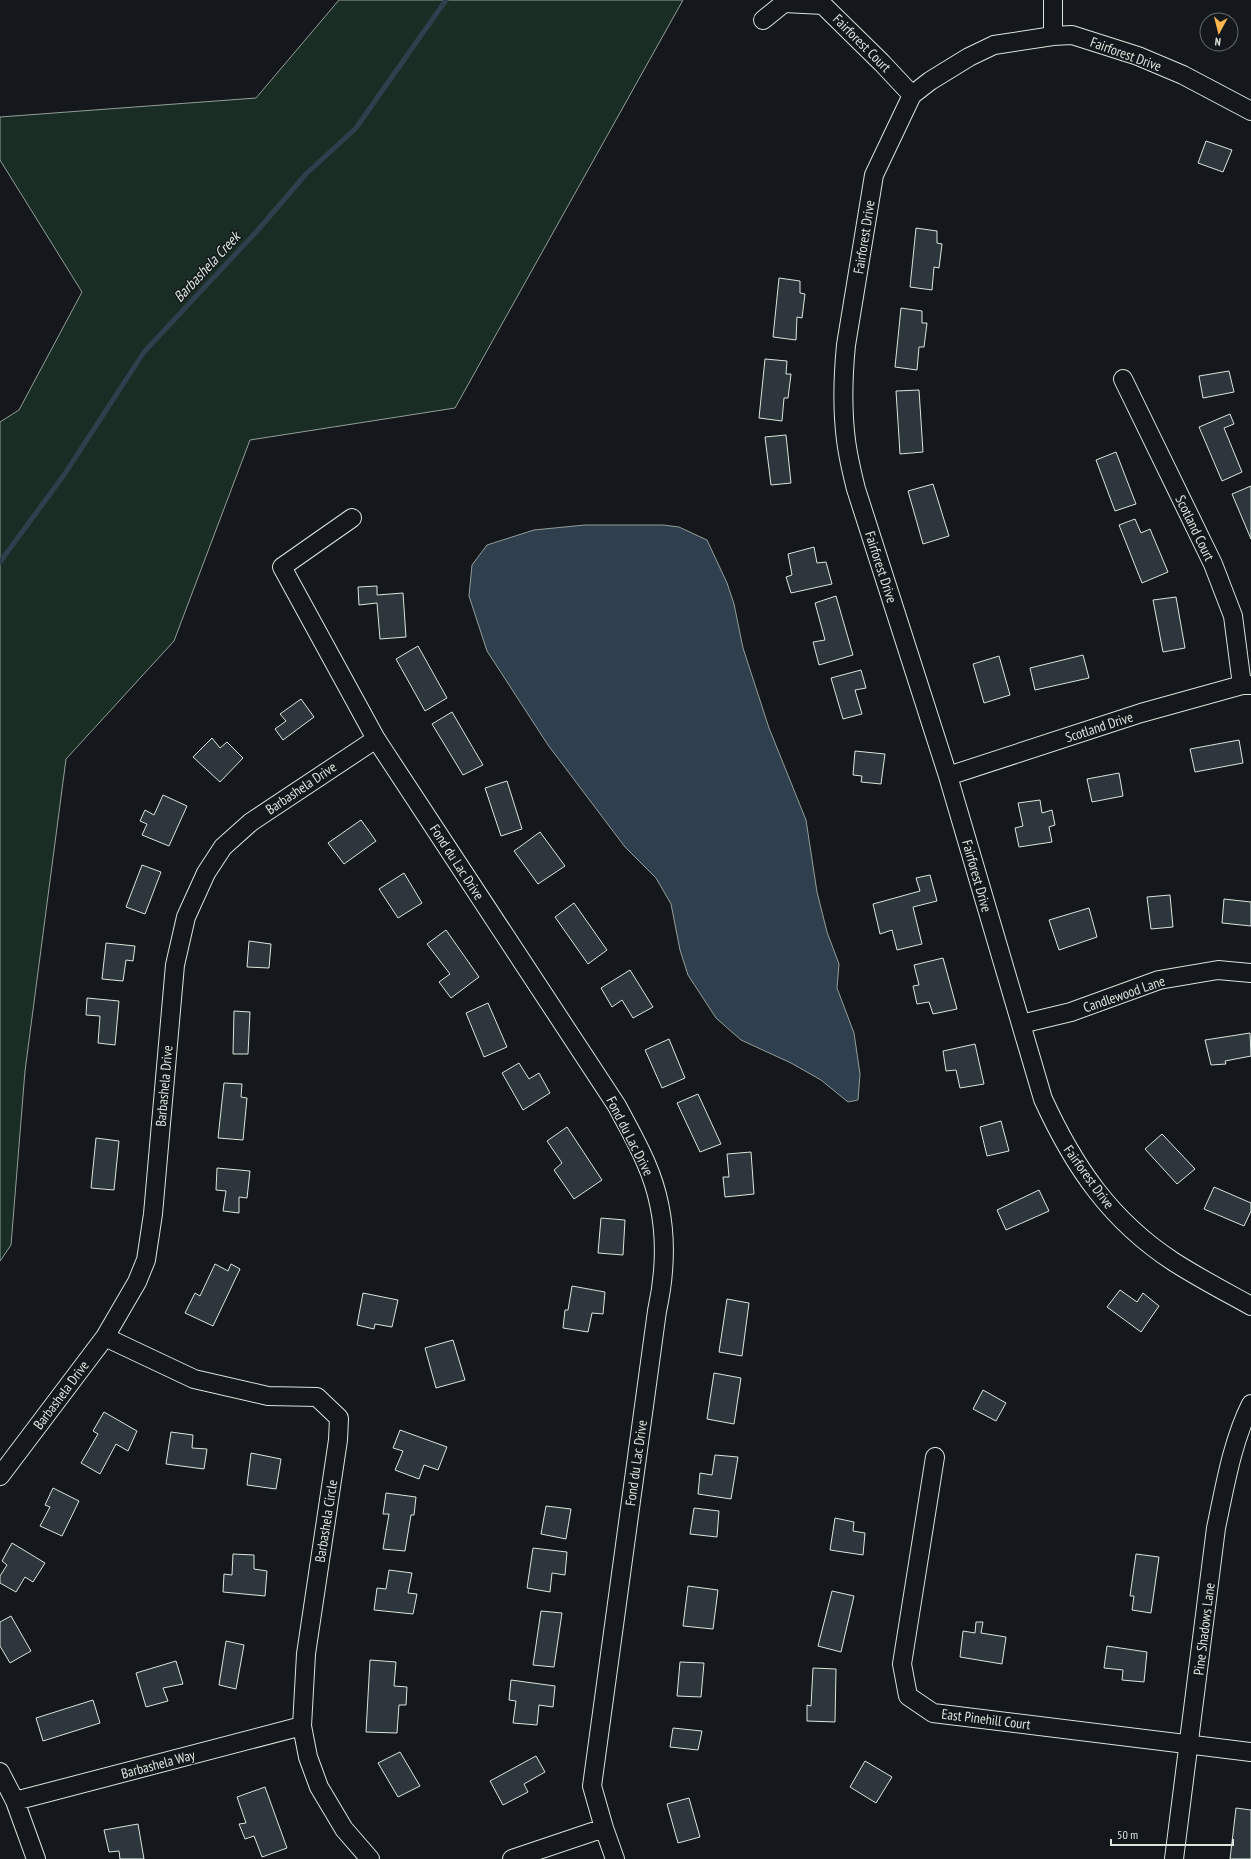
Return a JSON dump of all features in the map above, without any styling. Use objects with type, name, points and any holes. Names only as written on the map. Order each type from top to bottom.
[{"type":"street","points":[[1052,36],[1053,0]]},
{"type":"street","name":"Fairforest Court","points":[[763,20],[784,2],[823,5],[912,95]]},
{"type":"street","name":"Fairforest Drive","points":[[1251,111],[1183,75],[1138,56],[1072,35],[1052,36],[994,45],[969,56],[930,81],[912,95],[874,175],[846,344],[844,369],[844,417],[846,442],[856,489],[948,776],[1043,1099],[1061,1137],[1086,1178],[1118,1216],[1136,1233],[1174,1262],[1251,1306]]},
{"type":"street","name":"Scotland Court","points":[[1123,379],[1213,564],[1234,616],[1246,685]]},
{"type":"street","name":"Fond du Lac Drive","points":[[352,518],[282,567],[376,739],[617,1106],[646,1163],[656,1191],[661,1214],[664,1245],[662,1287],[657,1311],[592,1786],[615,1859]]},
{"type":"street","name":"Scotland Drive","points":[[948,776],[1141,713],[1246,685]]},
{"type":"street","name":"Barbashela Drive","points":[[0,1476],[105,1337],[137,1282],[146,1260],[153,1214],[175,965],[186,917],[206,873],[223,846],[251,822],[376,739]]},
{"type":"street","name":"Candlewood Lane","points":[[1021,1024],[1071,1012],[1159,980],[1218,970],[1251,973]]},
{"type":"street","name":"Barbashela Circle","points":[[105,1337],[194,1379],[268,1396],[317,1397],[339,1418],[338,1440],[306,1654],[302,1726],[308,1757],[319,1787],[344,1829],[370,1859]]},
{"type":"street","name":"Pine Shadows Lane","points":[[1174,1859],[1190,1743],[1216,1528],[1226,1480],[1236,1443],[1251,1404]]},
{"type":"street","name":"East Pinehill Court","points":[[935,1457],[902,1664],[908,1696],[933,1713],[1190,1743],[1251,1752]]},
{"type":"street","name":"Barbashela Way","points":[[14,1801],[302,1726]]},
{"type":"street","points":[[0,1772],[14,1801],[36,1859]]},
{"type":"street","points":[[512,1859],[604,1828]]},
{"type":"green space","points":[[339,0],[683,0],[455,408],[250,440],[174,641],[66,759],[25,1071],[11,1245],[0,1261],[0,422],[19,410],[82,292],[0,160],[0,117],[256,98]]},
{"type":"water","points":[[585,525],[663,525],[679,527],[707,540],[727,583],[734,604],[743,648],[769,728],[806,820],[817,892],[827,932],[839,964],[837,988],[854,1033],[860,1074],[858,1100],[848,1102],[821,1080],[791,1063],[741,1040],[716,1018],[688,975],[680,950],[671,904],[656,878],[625,847],[548,745],[487,651],[469,596],[472,565],[487,545],[534,530]]},
{"type":"building","points":[[1206,141],[1232,150],[1223,172],[1198,163]]},
{"type":"building","points":[[916,228],[937,231],[937,243],[942,244],[939,268],[934,267],[932,290],[910,287]]},
{"type":"building","points":[[779,278],[800,281],[800,293],[805,294],[802,318],[797,317],[796,340],[773,337]]},
{"type":"building","points":[[901,308],[922,311],[922,323],[927,323],[924,347],[919,347],[917,370],[895,367]]},
{"type":"building","points":[[765,359],[787,361],[786,374],[791,374],[788,398],[784,398],[782,421],[759,418]]},
{"type":"building","points":[[1229,371],[1234,392],[1203,398],[1199,376]]},
{"type":"building","points":[[919,390],[923,452],[900,454],[896,391]]},
{"type":"building","points":[[1230,414],[1234,424],[1224,428],[1242,472],[1222,481],[1199,427]]},
{"type":"building","points":[[786,435],[791,483],[771,485],[765,437]]},
{"type":"building","points":[[1116,452],[1136,504],[1115,511],[1096,460]]},
{"type":"building","points":[[933,484],[949,536],[923,544],[908,491]]},
{"type":"building","points":[[1251,486],[1251,539],[1232,494]]},
{"type":"building","points":[[1135,519],[1141,533],[1150,529],[1168,572],[1142,583],[1119,525]]},
{"type":"building","points":[[814,547],[817,563],[826,562],[832,584],[791,593],[786,577],[792,575],[788,554]]},
{"type":"building","points":[[377,586],[377,595],[403,593],[406,637],[380,639],[377,603],[359,605],[358,587]]},
{"type":"building","points":[[836,596],[853,655],[819,665],[813,642],[825,640],[815,603]]},
{"type":"building","points":[[1176,597],[1185,648],[1163,652],[1153,600]]},
{"type":"building","points":[[418,646],[447,698],[425,711],[396,659]]},
{"type":"building","points":[[1083,655],[1089,678],[1035,690],[1030,668]]},
{"type":"building","points":[[999,656],[1010,695],[984,703],[973,664]]},
{"type":"building","points":[[861,670],[866,688],[855,690],[862,714],[843,719],[831,678]]},
{"type":"building","points":[[301,699],[314,717],[283,740],[275,729],[286,721],[280,714]]},
{"type":"building","points":[[452,712],[483,765],[463,775],[432,724]]},
{"type":"building","points":[[212,738],[220,748],[227,742],[243,758],[220,782],[193,757]]},
{"type":"building","points":[[1239,740],[1243,763],[1195,772],[1190,749]]},
{"type":"building","points":[[855,751],[885,754],[881,784],[861,782],[862,776],[853,775]]},
{"type":"building","points":[[1119,773],[1123,796],[1092,802],[1087,779]]},
{"type":"building","points":[[507,781],[522,829],[501,836],[485,788]]},
{"type":"building","points":[[163,795],[187,806],[169,846],[142,835],[147,824],[140,821],[145,810],[154,815]]},
{"type":"building","points":[[1040,800],[1042,813],[1052,810],[1055,825],[1049,827],[1052,842],[1019,847],[1015,828],[1023,826],[1018,803]]},
{"type":"building","points":[[361,820],[376,841],[344,864],[328,843]]},
{"type":"building","points":[[540,832],[565,866],[538,884],[514,851]]},
{"type":"building","points":[[142,865],[161,872],[145,914],[126,907]]},
{"type":"building","points":[[404,873],[422,903],[398,918],[379,889]]},
{"type":"building","points":[[930,875],[937,901],[913,907],[922,944],[897,950],[892,930],[880,934],[873,904],[920,891],[916,878]]},
{"type":"building","points":[[1170,895],[1173,927],[1151,929],[1147,897]]},
{"type":"building","points":[[1224,899],[1251,902],[1251,926],[1222,923]]},
{"type":"building","points":[[574,903],[607,950],[588,964],[555,917]]},
{"type":"building","points":[[1089,908],[1097,937],[1059,950],[1049,920]]},
{"type":"building","points":[[446,930],[479,977],[451,998],[439,982],[450,974],[427,944]]},
{"type":"building","points":[[249,941],[271,944],[269,968],[247,967]]},
{"type":"building","points":[[106,943],[135,946],[133,961],[126,960],[123,981],[102,979]]},
{"type":"building","points":[[943,958],[957,1009],[933,1014],[929,1002],[917,1004],[913,986],[919,985],[914,965]]},
{"type":"building","points":[[630,970],[653,1007],[633,1018],[622,1000],[612,1007],[601,988]]},
{"type":"building","points":[[87,998],[119,1001],[115,1045],[98,1043],[100,1016],[86,1015]]},
{"type":"building","points":[[488,1003],[507,1047],[484,1057],[466,1013]]},
{"type":"building","points":[[234,1011],[250,1012],[248,1054],[233,1054]]},
{"type":"building","points":[[1250,1033],[1251,1056],[1225,1061],[1226,1064],[1211,1065],[1205,1040]]},
{"type":"building","points":[[669,1039],[685,1078],[662,1088],[645,1050]]},
{"type":"building","points":[[975,1044],[984,1084],[960,1088],[956,1070],[946,1071],[943,1051]]},
{"type":"building","points":[[519,1063],[529,1079],[539,1073],[550,1093],[523,1110],[502,1073]]},
{"type":"building","points":[[224,1083],[242,1084],[241,1097],[247,1098],[243,1140],[218,1138]]},
{"type":"building","points":[[698,1094],[721,1144],[700,1152],[677,1103]]},
{"type":"building","points":[[1001,1121],[1009,1151],[987,1156],[980,1127]]},
{"type":"building","points":[[567,1127],[602,1180],[574,1199],[554,1170],[562,1163],[547,1141]]},
{"type":"building","points":[[1162,1134],[1195,1169],[1177,1184],[1145,1149]]},
{"type":"building","points":[[96,1138],[119,1141],[114,1190],[91,1188]]},
{"type":"building","points":[[751,1152],[754,1194],[725,1197],[723,1177],[729,1177],[727,1154]]},
{"type":"building","points":[[217,1168],[250,1171],[247,1198],[239,1197],[239,1213],[223,1211],[226,1191],[216,1190]]},
{"type":"building","points":[[1214,1187],[1251,1203],[1251,1211],[1244,1226],[1204,1209]]},
{"type":"building","points":[[1039,1190],[1049,1211],[1006,1230],[997,1210]]},
{"type":"building","points":[[601,1218],[625,1220],[623,1255],[598,1253]]},
{"type":"building","points":[[215,1264],[228,1271],[231,1264],[240,1269],[213,1326],[185,1313],[195,1293],[200,1296]]},
{"type":"building","points":[[572,1286],[605,1292],[603,1314],[592,1313],[588,1332],[563,1328],[565,1310],[568,1310]]},
{"type":"building","points":[[1120,1290],[1137,1302],[1143,1293],[1159,1306],[1141,1332],[1107,1307]]},
{"type":"building","points":[[363,1293],[398,1300],[392,1327],[375,1324],[374,1329],[357,1325]]},
{"type":"building","points":[[727,1299],[749,1303],[742,1356],[719,1352]]},
{"type":"building","points":[[453,1340],[465,1380],[436,1388],[425,1348]]},
{"type":"building","points":[[714,1373],[741,1378],[734,1424],[707,1419]]},
{"type":"building","points":[[983,1390],[1006,1403],[996,1421],[973,1409]]},
{"type":"building","points":[[104,1412],[137,1431],[128,1451],[116,1444],[100,1474],[81,1463],[98,1434],[93,1431]]},
{"type":"building","points":[[400,1430],[447,1447],[438,1470],[424,1465],[419,1479],[395,1470],[403,1451],[393,1448]]},
{"type":"building","points":[[171,1432],[193,1435],[192,1448],[207,1449],[204,1469],[166,1464]]},
{"type":"building","points":[[251,1453],[281,1459],[276,1489],[247,1485]]},
{"type":"building","points":[[715,1455],[738,1457],[731,1499],[698,1494],[700,1473],[712,1475]]},
{"type":"building","points":[[53,1488],[79,1501],[62,1536],[40,1526],[50,1507],[45,1505]]},
{"type":"building","points":[[386,1493],[416,1497],[414,1515],[411,1515],[405,1551],[383,1549],[389,1514],[383,1514]]},
{"type":"building","points":[[546,1506],[571,1509],[566,1539],[541,1534]]},
{"type":"building","points":[[694,1508],[719,1511],[717,1537],[690,1534]]},
{"type":"building","points":[[835,1518],[854,1522],[853,1531],[865,1533],[863,1555],[830,1550]]},
{"type":"building","points":[[12,1543],[45,1563],[33,1582],[25,1577],[16,1592],[0,1583],[0,1576],[7,1565],[2,1561]]},
{"type":"building","points":[[533,1548],[567,1552],[565,1575],[552,1573],[550,1592],[527,1588]]},
{"type":"building","points":[[233,1554],[254,1555],[254,1569],[267,1571],[265,1596],[223,1592],[224,1574],[232,1575]]},
{"type":"building","points":[[1136,1554],[1159,1557],[1151,1613],[1132,1610],[1134,1596],[1130,1596]]},
{"type":"building","points":[[389,1570],[412,1573],[408,1593],[417,1594],[413,1614],[374,1610],[377,1588],[386,1589]]},
{"type":"building","points":[[688,1586],[718,1590],[713,1629],[683,1626]]},
{"type":"building","points":[[832,1591],[854,1596],[841,1652],[818,1646]]},
{"type":"building","points":[[541,1611],[562,1613],[554,1667],[533,1665]]},
{"type":"building","points":[[11,1616],[31,1651],[10,1663],[0,1646],[0,1622]]},
{"type":"building","points":[[976,1622],[983,1622],[981,1633],[1006,1637],[1002,1664],[960,1657],[963,1631],[975,1633]]},
{"type":"building","points":[[226,1641],[244,1645],[236,1689],[219,1685]]},
{"type":"building","points":[[1107,1646],[1147,1652],[1144,1682],[1122,1680],[1123,1670],[1104,1668]]},
{"type":"building","points":[[370,1660],[396,1662],[394,1686],[407,1687],[406,1705],[399,1705],[397,1733],[366,1732]]},
{"type":"building","points":[[176,1661],[183,1684],[163,1688],[168,1701],[146,1707],[136,1673]]},
{"type":"building","points":[[680,1662],[704,1663],[701,1697],[677,1696]]},
{"type":"building","points":[[813,1668],[836,1669],[835,1722],[807,1721],[807,1705],[811,1706]]},
{"type":"building","points":[[511,1680],[555,1686],[553,1707],[539,1705],[537,1725],[513,1723],[516,1701],[509,1700]]},
{"type":"building","points":[[93,1700],[100,1723],[43,1741],[36,1718]]},
{"type":"building","points":[[673,1728],[702,1731],[698,1750],[670,1747]]},
{"type":"building","points":[[400,1752],[420,1786],[398,1797],[378,1763]]},
{"type":"building","points":[[536,1756],[545,1772],[524,1784],[528,1792],[503,1805],[490,1781]]},
{"type":"building","points":[[865,1761],[892,1777],[876,1803],[850,1787]]},
{"type":"building","points":[[265,1787],[287,1848],[262,1857],[254,1836],[245,1839],[239,1824],[246,1823],[237,1797]]},
{"type":"building","points":[[689,1798],[700,1837],[678,1843],[667,1804]]},
{"type":"building","points":[[1236,1808],[1251,1810],[1251,1859],[1230,1859]]},
{"type":"building","points":[[138,1824],[144,1859],[120,1859],[119,1851],[109,1852],[104,1830]]},
{"type":"waterway","name":"Barbashela Creek","points":[[0,562],[64,475],[144,352],[257,231],[306,174],[356,128],[446,0]]}]
